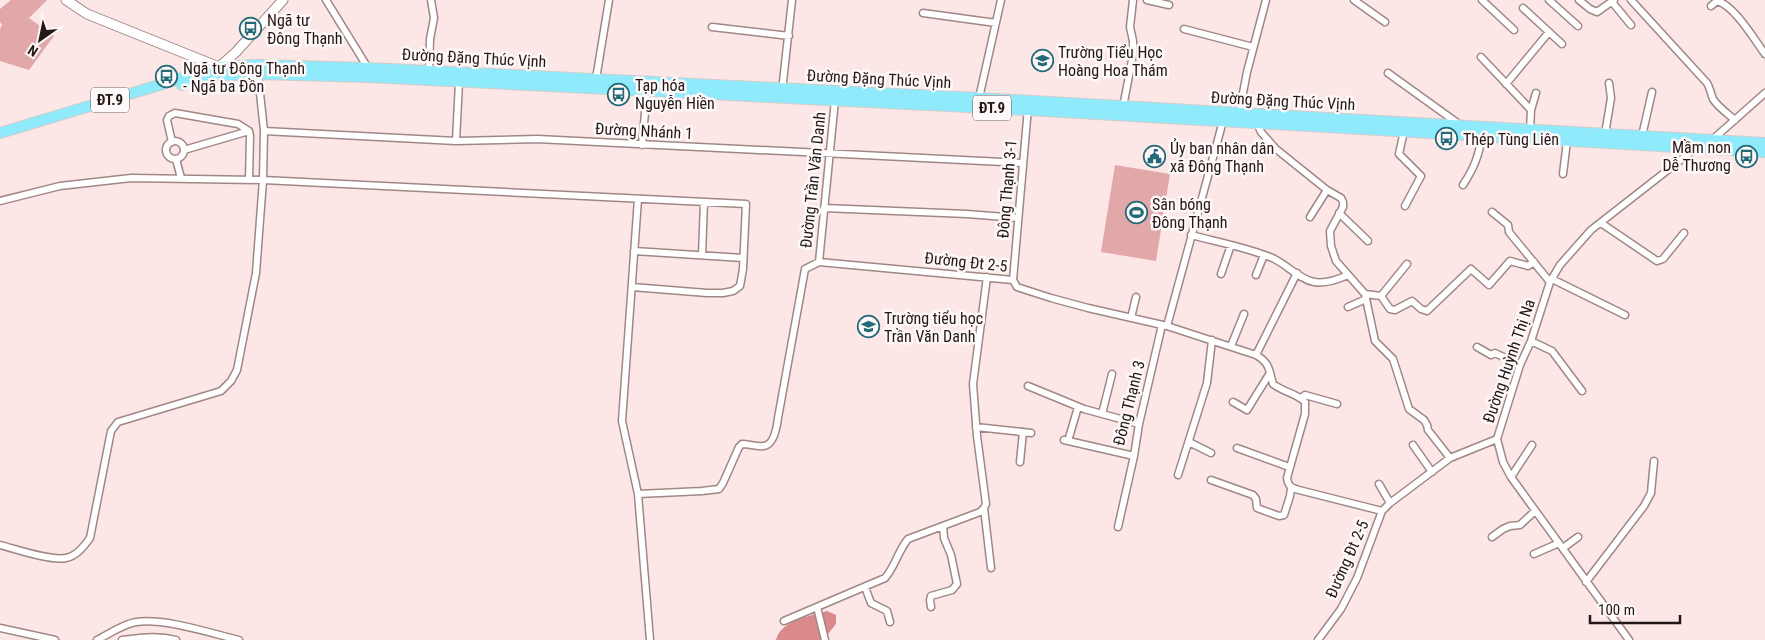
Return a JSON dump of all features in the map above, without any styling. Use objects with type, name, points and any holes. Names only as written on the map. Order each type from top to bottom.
[{"type":"main road","name":"Đường Đặng Thúc Vịnh","points":[[0,133],[219,72],[258,65],[368,68],[596,80],[782,93],[835,100],[1123,107],[1239,118],[1456,125],[1765,143]]},
{"type":"main road","name":"Đường Đặng Thúc Vịnh","points":[[0,138],[212,76],[219,72],[369,77],[647,91],[979,98],[1028,106],[1223,121],[1239,118],[1258,123],[1765,152]]},
{"type":"street","points":[[66,0],[87,14],[219,72],[283,0]]},
{"type":"street","points":[[326,0],[368,68]]},
{"type":"street","points":[[429,71],[430,39],[434,18],[431,0]]},
{"type":"street","points":[[596,80],[609,0]]},
{"type":"street","points":[[782,93],[792,0]]},
{"type":"street","points":[[979,98],[1001,0]]},
{"type":"street","points":[[1123,107],[1133,55],[1134,41],[1130,27],[1133,0]]},
{"type":"street","points":[[1147,0],[1170,5]]},
{"type":"street","points":[[1239,118],[1253,47],[1266,0]]},
{"type":"street","points":[[1354,0],[1385,22]]},
{"type":"street","points":[[1482,0],[1514,30]]},
{"type":"street","points":[[1549,0],[1578,26]]},
{"type":"street","points":[[1579,0],[1597,12],[1613,1],[1631,25]]},
{"type":"street","points":[[1631,0],[1707,83],[1717,104],[1735,120]]},
{"type":"street","points":[[1711,6],[1717,0],[1723,3],[1747,26],[1765,54]]},
{"type":"street","points":[[1523,8],[1562,44]]},
{"type":"street","points":[[922,13],[996,23]]},
{"type":"street","points":[[712,27],[789,36]]},
{"type":"street","points":[[1184,29],[1253,47]]},
{"type":"street","points":[[1506,84],[1549,32]]},
{"type":"street","points":[[1481,58],[1531,110]]},
{"type":"street","points":[[1388,72],[1456,122],[1456,125]]},
{"type":"street","points":[[0,545],[52,557],[66,558],[80,550],[90,538],[111,431],[118,422],[221,391],[231,381],[237,370],[256,273],[263,180],[264,131],[258,74]]},
{"type":"street","points":[[456,140],[459,82]]},
{"type":"street","points":[[1605,134],[1612,98],[1609,83]]},
{"type":"street","points":[[642,145],[647,91]]},
{"type":"street","points":[[1642,136],[1652,92]]},
{"type":"street","points":[[1530,130],[1531,110],[1536,93]]},
{"type":"street","points":[[1712,140],[1765,93]]},
{"type":"street","name":"Đường Trần Văn Danh","points":[[819,262],[835,100]]},
{"type":"street","name":"Đông Thạnh 3-1","points":[[1013,280],[1028,106]]},
{"type":"street","points":[[172,142],[167,120],[174,113],[238,124],[249,131]]},
{"type":"street","name":"Đông Thạnh 3","points":[[1078,407],[1066,440],[1134,456],[1139,424],[1164,325],[1223,121]]},
{"type":"street","points":[[1258,123],[1261,132],[1276,149],[1341,198],[1343,207],[1330,231],[1331,246],[1336,261],[1365,297],[1375,341],[1393,359],[1410,409],[1424,420],[1428,430],[1450,458]]},
{"type":"street","points":[[176,159],[182,155],[184,150],[249,131]]},
{"type":"street","points":[[249,131],[249,180]]},
{"type":"street","name":"Đường Nhánh 1","points":[[264,131],[456,140],[536,139],[829,155],[1023,163]]},
{"type":"street","points":[[1404,131],[1399,154],[1421,176],[1404,206]]},
{"type":"street","points":[[1463,185],[1474,168],[1480,152],[1482,135]]},
{"type":"street","points":[[1563,174],[1567,141]]},
{"type":"street","points":[[176,159],[170,157],[166,151],[168,145],[172,142],[180,143],[184,150]]},
{"type":"street","name":"Đường Huỳnh Thị Na","points":[[1628,640],[1511,477],[1503,462],[1497,439],[1520,365],[1531,341],[1551,280],[1560,265],[1601,222],[1697,147]]},
{"type":"street","points":[[176,159],[180,178]]},
{"type":"street","points":[[0,201],[60,186],[131,178],[180,178],[263,180],[746,204],[743,269],[740,286],[733,291],[723,293],[632,287]]},
{"type":"street","points":[[1310,217],[1328,190]]},
{"type":"street","points":[[638,199],[622,421],[638,494],[650,640]]},
{"type":"street","points":[[702,255],[704,202]]},
{"type":"street","points":[[824,208],[1018,218]]},
{"type":"street","points":[[1492,212],[1508,226],[1509,232],[1551,280],[1624,316]]},
{"type":"street","points":[[1339,213],[1368,241]]},
{"type":"street","points":[[1601,222],[1657,261],[1662,259],[1684,233]]},
{"type":"street","points":[[1191,235],[1264,255],[1286,265],[1302,278],[1312,282],[1321,283],[1337,280],[1348,275]]},
{"type":"street","points":[[1221,274],[1231,245]]},
{"type":"street","points":[[634,251],[743,258]]},
{"type":"street","points":[[1256,275],[1264,255]]},
{"type":"street","points":[[1381,296],[1390,309],[1395,310],[1412,301],[1421,309],[1427,311],[1471,269],[1489,285],[1510,261],[1528,266],[1534,262]]},
{"type":"street","points":[[638,494],[702,492],[719,488],[723,483],[738,447],[742,444],[768,445],[776,431],[805,269],[819,262]]},
{"type":"street","name":"Đường Đt 2-5","points":[[819,262],[1013,280],[1017,287],[1088,308],[1164,325],[1256,354]]},
{"type":"street","points":[[1348,307],[1365,297],[1381,296],[1407,264]]},
{"type":"street","points":[[1211,480],[1253,495],[1256,499],[1257,508],[1279,516],[1284,515],[1286,512],[1291,488],[1287,478],[1288,467],[1306,406],[1301,398],[1285,392],[1273,384],[1269,366],[1264,359],[1256,354],[1297,273]]},
{"type":"street","points":[[988,278],[973,384],[991,568]]},
{"type":"street","points":[[1131,318],[1136,297]]},
{"type":"street","points":[[1231,346],[1244,314]]},
{"type":"street","points":[[1178,475],[1207,383],[1212,340]]},
{"type":"street","points":[[1531,341],[1552,351],[1582,391]]},
{"type":"street","points":[[1477,347],[1491,355],[1494,353],[1501,355],[1520,365]]},
{"type":"street","points":[[1234,402],[1247,410],[1270,373]]},
{"type":"street","points":[[1102,414],[1112,374]]},
{"type":"street","points":[[1028,386],[1078,407],[1139,424]]},
{"type":"street","points":[[1301,398],[1305,394],[1337,404]]},
{"type":"street","points":[[976,427],[1031,433]]},
{"type":"street","points":[[1020,462],[1022,432]]},
{"type":"street","name":"Đường Đt 2-5","points":[[1317,640],[1341,608],[1357,578],[1382,511],[1450,458],[1497,439]]},
{"type":"street","points":[[1188,442],[1211,453]]},
{"type":"street","points":[[1413,445],[1432,472]]},
{"type":"street","points":[[1511,477],[1532,445]]},
{"type":"street","points":[[1237,448],[1288,467]]},
{"type":"street","points":[[1118,526],[1134,456]]},
{"type":"street","points":[[1586,582],[1644,506],[1651,493],[1654,461]]},
{"type":"street","points":[[1378,484],[1390,503]]},
{"type":"street","name":"Đường Đt 2-5","points":[[1291,488],[1382,511]]},
{"type":"street","points":[[784,621],[818,610],[885,578],[892,570],[902,546],[908,539],[980,512],[984,508]]},
{"type":"street","points":[[1492,538],[1503,529],[1520,525],[1536,511]]},
{"type":"street","points":[[931,607],[931,596],[952,590],[957,584],[951,555],[944,538],[943,526]]},
{"type":"street","points":[[1534,554],[1578,537]]},
{"type":"street","points":[[865,587],[871,603],[887,611],[890,622]]},
{"type":"street","points":[[818,610],[824,639]]},
{"type":"street","points":[[97,640],[135,622],[160,622],[239,640]]},
{"type":"street","points":[[0,628],[55,640]]},
{"type":"street","points":[[122,640],[149,636],[176,640]]},
{"type":"shaded area","points":[[11,0],[47,0],[29,18],[54,36],[29,70],[0,61],[0,29],[2,25],[0,22],[0,9]]},
{"type":"shaded area","name":"Sân bóng Đông Thạnh","points":[[1115,165],[1170,174],[1156,261],[1101,252]]},
{"type":"shaded area","points":[[827,611],[836,615],[836,624],[821,640],[776,640],[779,633],[790,623]]},
{"type":"place","name":"Ngã tư Đông Thạnh","points":[[251,29]]},
{"type":"place","name":"Trường Tiểu Học Hoàng Hoa Thám","points":[[1042,61]]},
{"type":"place","name":"Ngã tư Đông Thạnh - Ngã ba Đồn","points":[[167,77]]},
{"type":"place","name":"Tạp hóa Nguyễn Hiền","points":[[619,94]]},
{"type":"place","name":"Thép Tùng Liên","points":[[1447,139]]},
{"type":"place","name":"Mầm non Dễ Thương","points":[[1747,156]]},
{"type":"place","name":"Ủy ban nhân dân xã Đông Thạnh","points":[[1154,157]]},
{"type":"place","name":"Sân bóng Đông Thạnh","points":[[1136,213]]},
{"type":"place","name":"Trường tiểu học Trần Văn Danh","points":[[868,327]]}]
